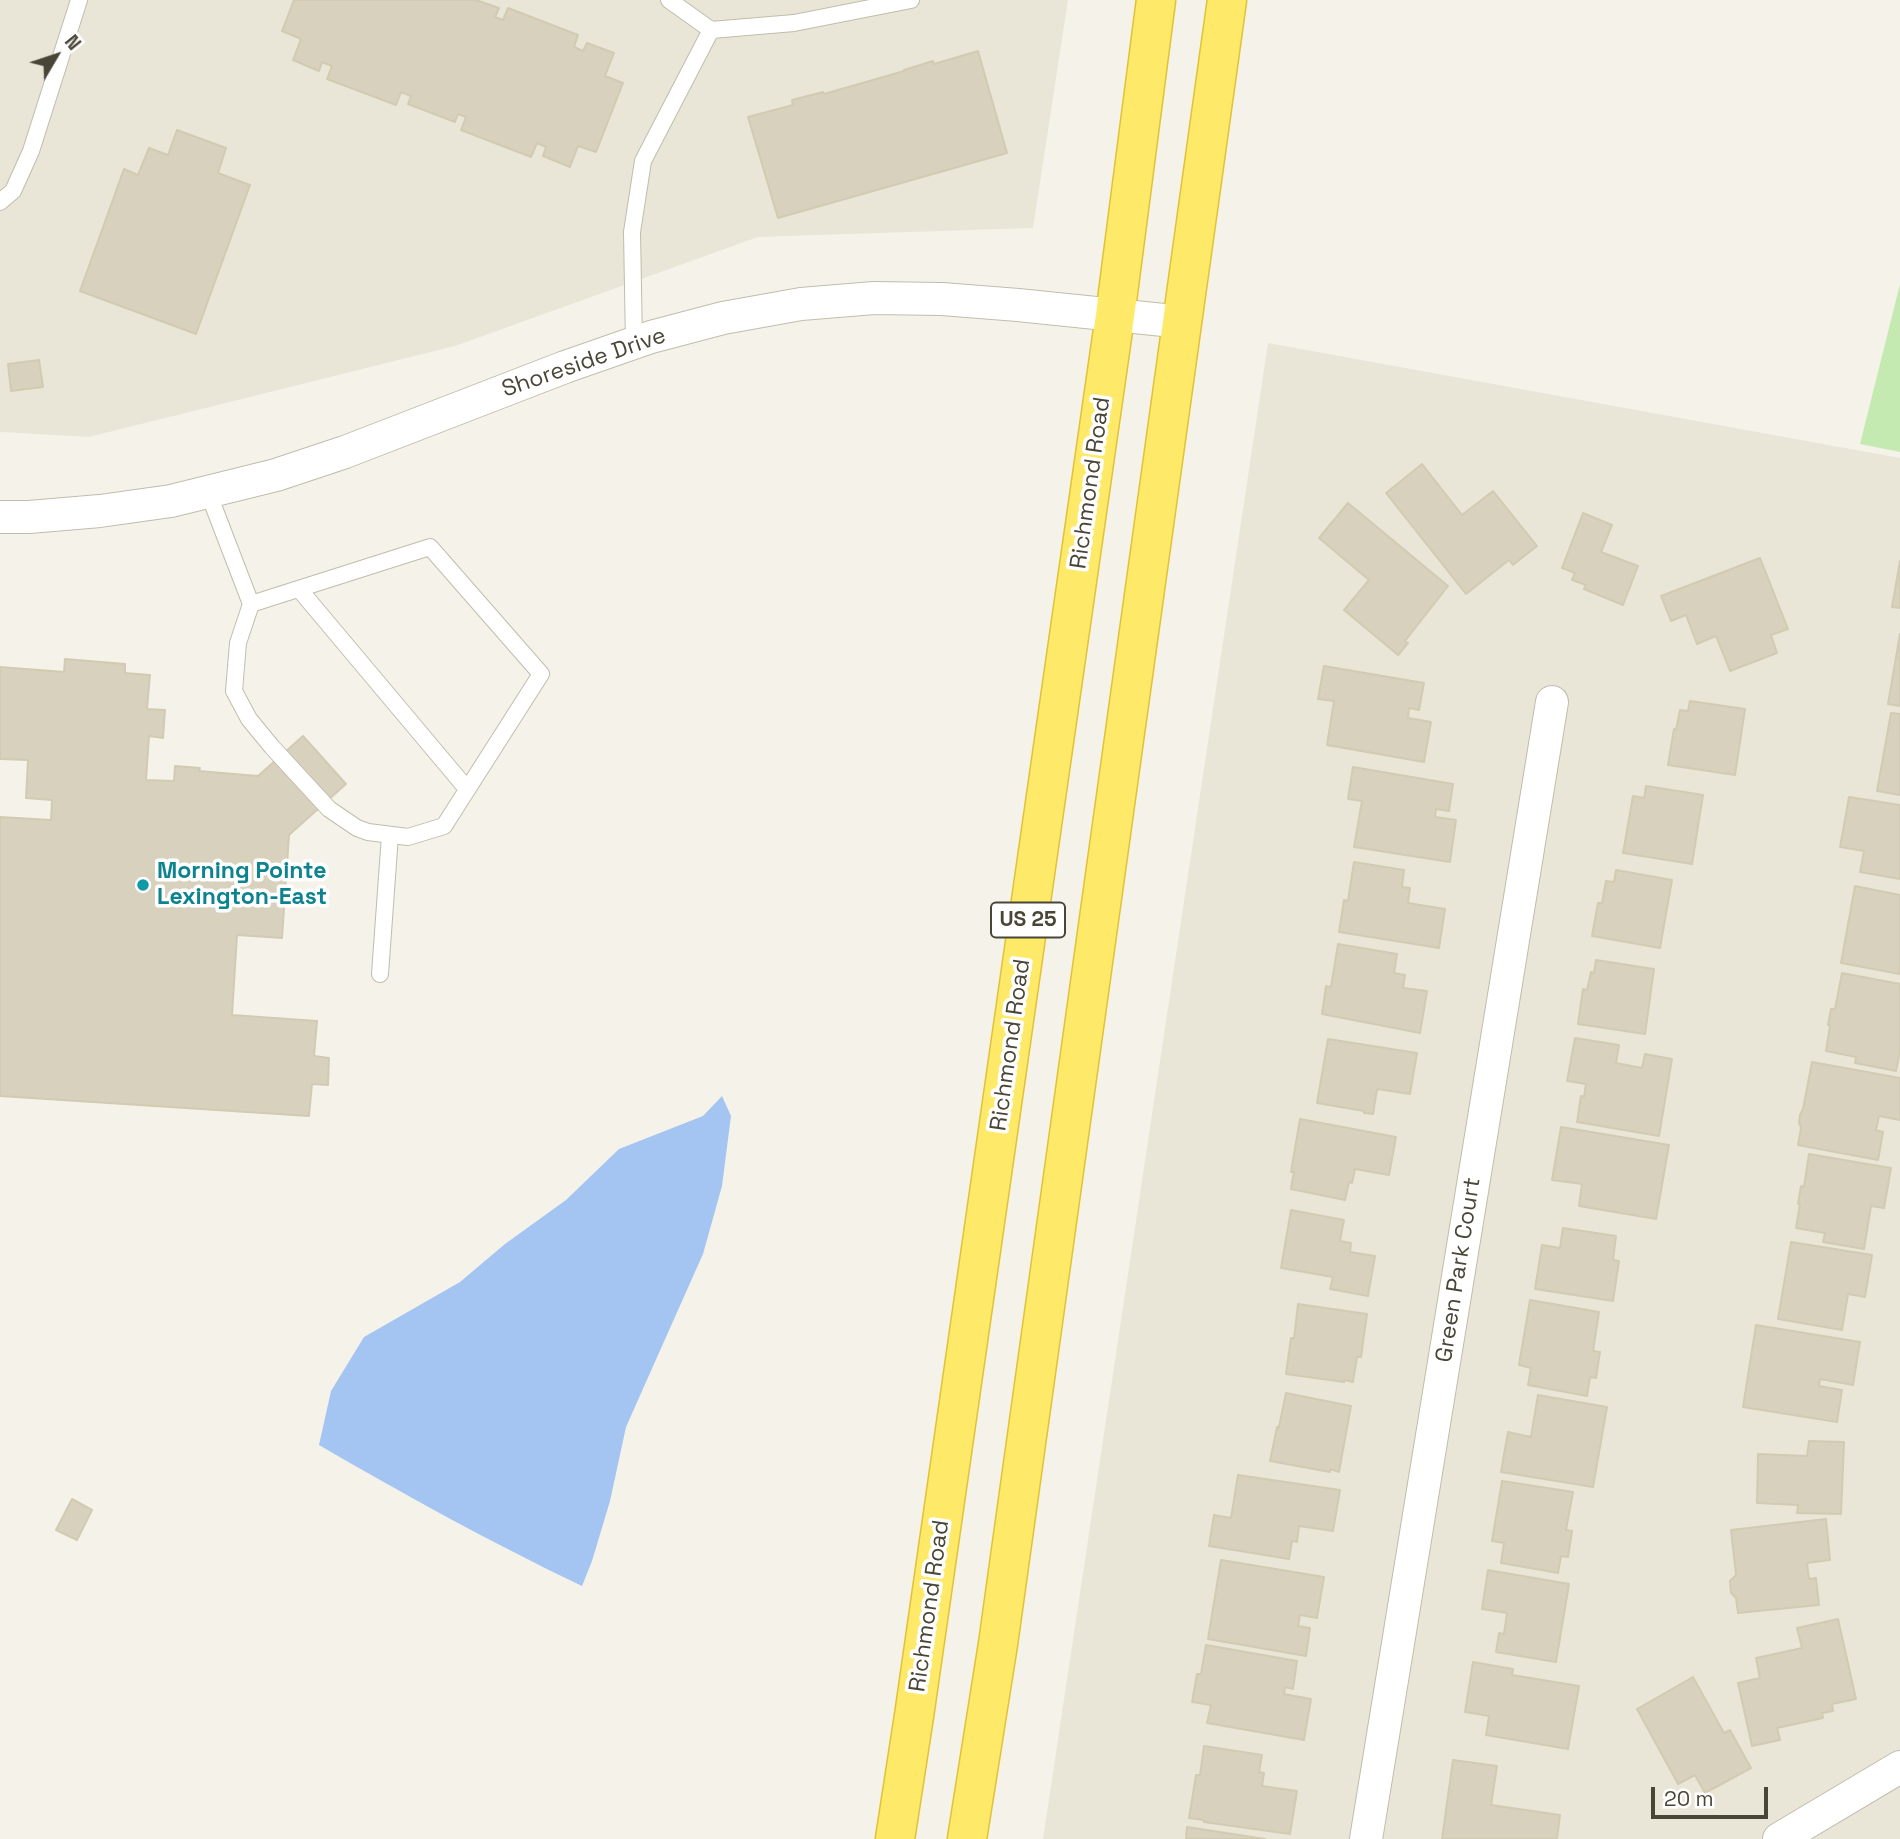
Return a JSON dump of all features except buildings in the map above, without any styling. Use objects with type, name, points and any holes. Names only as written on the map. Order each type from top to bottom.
[{"type":"highway","name":"Richmond Road","points":[[895,1839],[915,1716],[1115,316],[1157,0]]},
{"type":"highway","name":"US 25","points":[[967,1839],[998,1644],[1227,0]]},
{"type":"street","name":"Shoreside Drive","points":[[0,517],[100,511],[171,501],[276,475],[345,452],[634,343],[723,318],[802,304],[874,298],[942,299],[1183,322]]},
{"type":"street","name":"Green Park Court","points":[[1366,1839],[1552,702]]},
{"type":"street","points":[[1779,1839],[1900,1767]]},
{"type":"lane","points":[[0,202],[13,191],[31,152],[79,0]]},
{"type":"lane","points":[[669,0],[711,30],[794,23],[911,0]]},
{"type":"lane","points":[[634,343],[632,232],[643,161],[711,30]]},
{"type":"lane","points":[[208,492],[251,604],[238,643],[234,691],[249,719],[272,747],[329,809],[357,828],[408,837],[444,826],[541,674],[430,547],[251,604]]},
{"type":"lane","points":[[299,589],[467,789]]},
{"type":"lane","points":[[380,974],[390,835]]},
{"type":"shaded area","points":[[0,0],[1068,0],[1033,228],[758,237],[455,346],[89,437],[0,432]]},
{"type":"shaded area","points":[[1268,343],[1900,458],[1900,1839],[1043,1839]]},
{"type":"green space","points":[[1900,284],[1900,452],[1860,444]]},
{"type":"water","points":[[722,1096],[731,1116],[722,1186],[703,1254],[626,1427],[610,1501],[582,1586],[449,1518],[319,1445],[331,1391],[364,1337],[460,1282],[505,1244],[566,1200],[619,1149],[703,1116]]},
{"type":"place","name":"Morning Pointe Lexington-East","points":[[143,885]]}]
